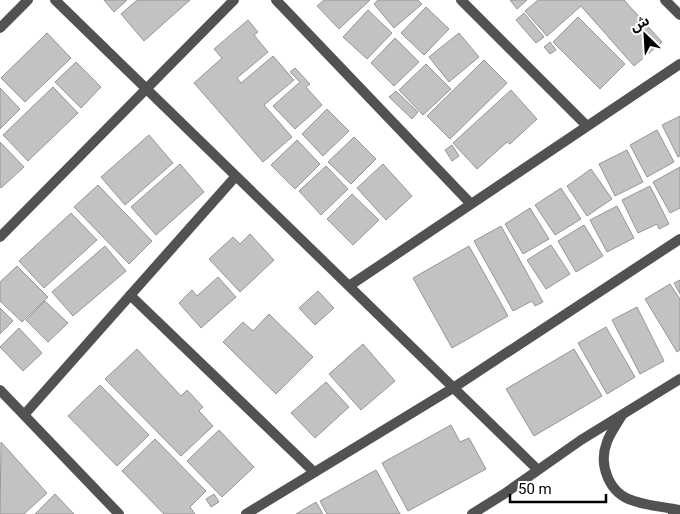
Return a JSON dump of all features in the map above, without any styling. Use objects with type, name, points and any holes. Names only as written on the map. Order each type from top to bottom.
[{"type":"street","points":[[0,28],[28,0]]},
{"type":"street","points":[[55,0],[538,470]]},
{"type":"street","points":[[0,237],[234,0]]},
{"type":"street","points":[[276,0],[471,204]]},
{"type":"street","points":[[461,0],[587,126]]},
{"type":"street","points":[[665,0],[680,15]]},
{"type":"street","points":[[349,286],[680,64]]},
{"type":"street","points":[[24,416],[236,176]]},
{"type":"street","points":[[246,514],[452,388],[680,239]]},
{"type":"street","points":[[130,295],[314,472]]},
{"type":"street","points":[[472,514],[623,414],[680,379]]},
{"type":"street","points":[[0,390],[119,514]]},
{"type":"street","points":[[623,414],[607,441],[604,453],[605,470],[611,485],[624,498],[680,511]]},
{"type":"street","points":[[673,514],[680,511]]},
{"type":"building","points":[[104,0],[127,0],[114,12]]},
{"type":"building","points":[[137,0],[190,0],[144,41],[121,14]]},
{"type":"building","points":[[324,0],[370,0],[339,29],[317,6]]},
{"type":"building","points":[[378,0],[418,0],[422,4],[394,28],[374,4]]},
{"type":"building","points":[[510,0],[527,0],[517,9]]},
{"type":"building","points":[[538,0],[624,0],[662,42],[634,66],[581,6],[547,36],[525,11]]},
{"type":"building","points":[[426,7],[449,29],[424,55],[401,33]]},
{"type":"building","points":[[368,10],[392,33],[367,59],[343,37]]},
{"type":"building","points":[[524,13],[544,37],[536,43],[516,20]]},
{"type":"building","points":[[578,17],[625,64],[600,89],[553,42]]},
{"type":"building","points":[[248,20],[258,32],[254,35],[268,52],[237,78],[241,83],[273,56],[294,80],[264,105],[292,137],[263,162],[194,83],[222,58],[214,49]]},
{"type":"building","points":[[47,33],[71,58],[25,102],[1,78]]},
{"type":"building","points":[[459,33],[479,57],[449,82],[429,57]]},
{"type":"building","points":[[395,38],[419,62],[394,86],[371,63]]},
{"type":"building","points":[[550,42],[556,50],[550,54],[544,47]]},
{"type":"building","points":[[484,60],[507,83],[450,139],[427,116]]},
{"type":"building","points":[[76,62],[101,87],[81,108],[55,82]]},
{"type":"building","points":[[426,64],[451,89],[423,115],[399,90]]},
{"type":"building","points":[[295,68],[310,84],[306,87],[322,105],[295,129],[273,106],[300,82],[290,72]]},
{"type":"building","points":[[53,87],[78,113],[28,161],[3,135]]},
{"type":"building","points":[[0,88],[20,109],[0,129]]},
{"type":"building","points":[[511,90],[537,119],[510,144],[507,142],[477,169],[453,143]]},
{"type":"building","points":[[396,91],[418,112],[412,119],[389,97]]},
{"type":"building","points":[[327,109],[349,131],[323,156],[302,134]]},
{"type":"building","points":[[680,116],[680,156],[678,157],[662,125]]},
{"type":"building","points":[[657,130],[674,162],[647,177],[630,145]]},
{"type":"building","points":[[149,135],[173,163],[125,205],[101,177]]},
{"type":"building","points":[[354,137],[376,159],[351,184],[328,162]]},
{"type":"building","points":[[297,140],[320,164],[295,189],[271,165]]},
{"type":"building","points":[[0,142],[24,167],[1,188],[0,186]]},
{"type":"building","points":[[452,145],[459,156],[452,161],[445,150]]},
{"type":"building","points":[[627,150],[643,182],[615,196],[599,164]]},
{"type":"building","points":[[180,164],[204,192],[156,235],[131,207]]},
{"type":"building","points":[[383,164],[412,196],[386,220],[357,188]]},
{"type":"building","points":[[326,166],[348,189],[321,215],[299,191]]},
{"type":"building","points":[[680,167],[680,208],[670,213],[653,182]]},
{"type":"building","points":[[591,169],[612,199],[587,216],[567,186]]},
{"type":"building","points":[[98,185],[152,241],[129,264],[74,207]]},
{"type":"building","points":[[650,186],[669,224],[659,229],[657,224],[638,233],[622,200]]},
{"type":"building","points":[[561,188],[581,219],[555,235],[535,205]]},
{"type":"building","points":[[352,194],[379,220],[353,245],[327,219]]},
{"type":"building","points":[[617,206],[634,238],[607,252],[590,220]]},
{"type":"building","points":[[530,208],[549,239],[523,254],[505,224]]},
{"type":"building","points":[[71,213],[97,240],[44,288],[19,261]]},
{"type":"building","points":[[584,225],[603,256],[576,272],[558,241]]},
{"type":"building","points":[[501,226],[543,302],[535,306],[532,301],[513,311],[474,241]]},
{"type":"building","points":[[250,234],[274,260],[240,292],[209,259],[233,237],[240,244]]},
{"type":"building","points":[[551,245],[570,274],[546,289],[527,260]]},
{"type":"building","points":[[105,246],[126,271],[73,316],[52,292]]},
{"type":"building","points":[[469,246],[508,316],[452,348],[413,278]]},
{"type":"building","points":[[17,266],[48,297],[22,322],[0,301],[0,282]]},
{"type":"building","points":[[218,277],[236,297],[201,328],[179,303],[192,290],[197,296]]},
{"type":"building","points":[[680,280],[680,294],[674,283]]},
{"type":"building","points":[[670,284],[680,299],[680,350],[677,352],[645,299]]},
{"type":"building","points":[[318,291],[334,308],[315,325],[299,308]]},
{"type":"building","points":[[45,301],[68,323],[48,342],[26,320]]},
{"type":"building","points":[[637,307],[664,361],[640,374],[612,320]]},
{"type":"building","points":[[0,308],[13,321],[0,334]]},
{"type":"building","points":[[269,314],[313,357],[276,394],[223,342],[243,322],[253,331]]},
{"type":"building","points":[[606,327],[635,377],[607,394],[578,343]]},
{"type":"building","points":[[19,328],[42,353],[23,371],[0,347]]},
{"type":"building","points":[[363,344],[395,381],[361,410],[329,374]]},
{"type":"building","points":[[137,349],[181,396],[187,390],[203,407],[199,411],[213,426],[181,456],[105,379]]},
{"type":"building","points":[[574,349],[602,396],[534,436],[506,389]]},
{"type":"building","points":[[326,382],[349,407],[315,438],[291,413]]},
{"type":"building","points":[[100,385],[149,435],[117,466],[68,416]]},
{"type":"building","points":[[451,425],[460,442],[469,438],[486,469],[408,511],[382,463]]},
{"type":"building","points":[[219,430],[254,467],[222,497],[187,461]]},
{"type":"building","points":[[155,439],[206,491],[190,507],[195,514],[164,514],[122,471]]},
{"type":"building","points":[[1,442],[47,493],[24,514],[0,514]]},
{"type":"building","points":[[376,470],[400,514],[327,514],[320,501]]},
{"type":"building","points":[[55,494],[74,514],[35,514]]},
{"type":"building","points":[[214,494],[219,502],[211,507],[206,499]]},
{"type":"building","points":[[316,502],[323,514],[296,514]]}]
